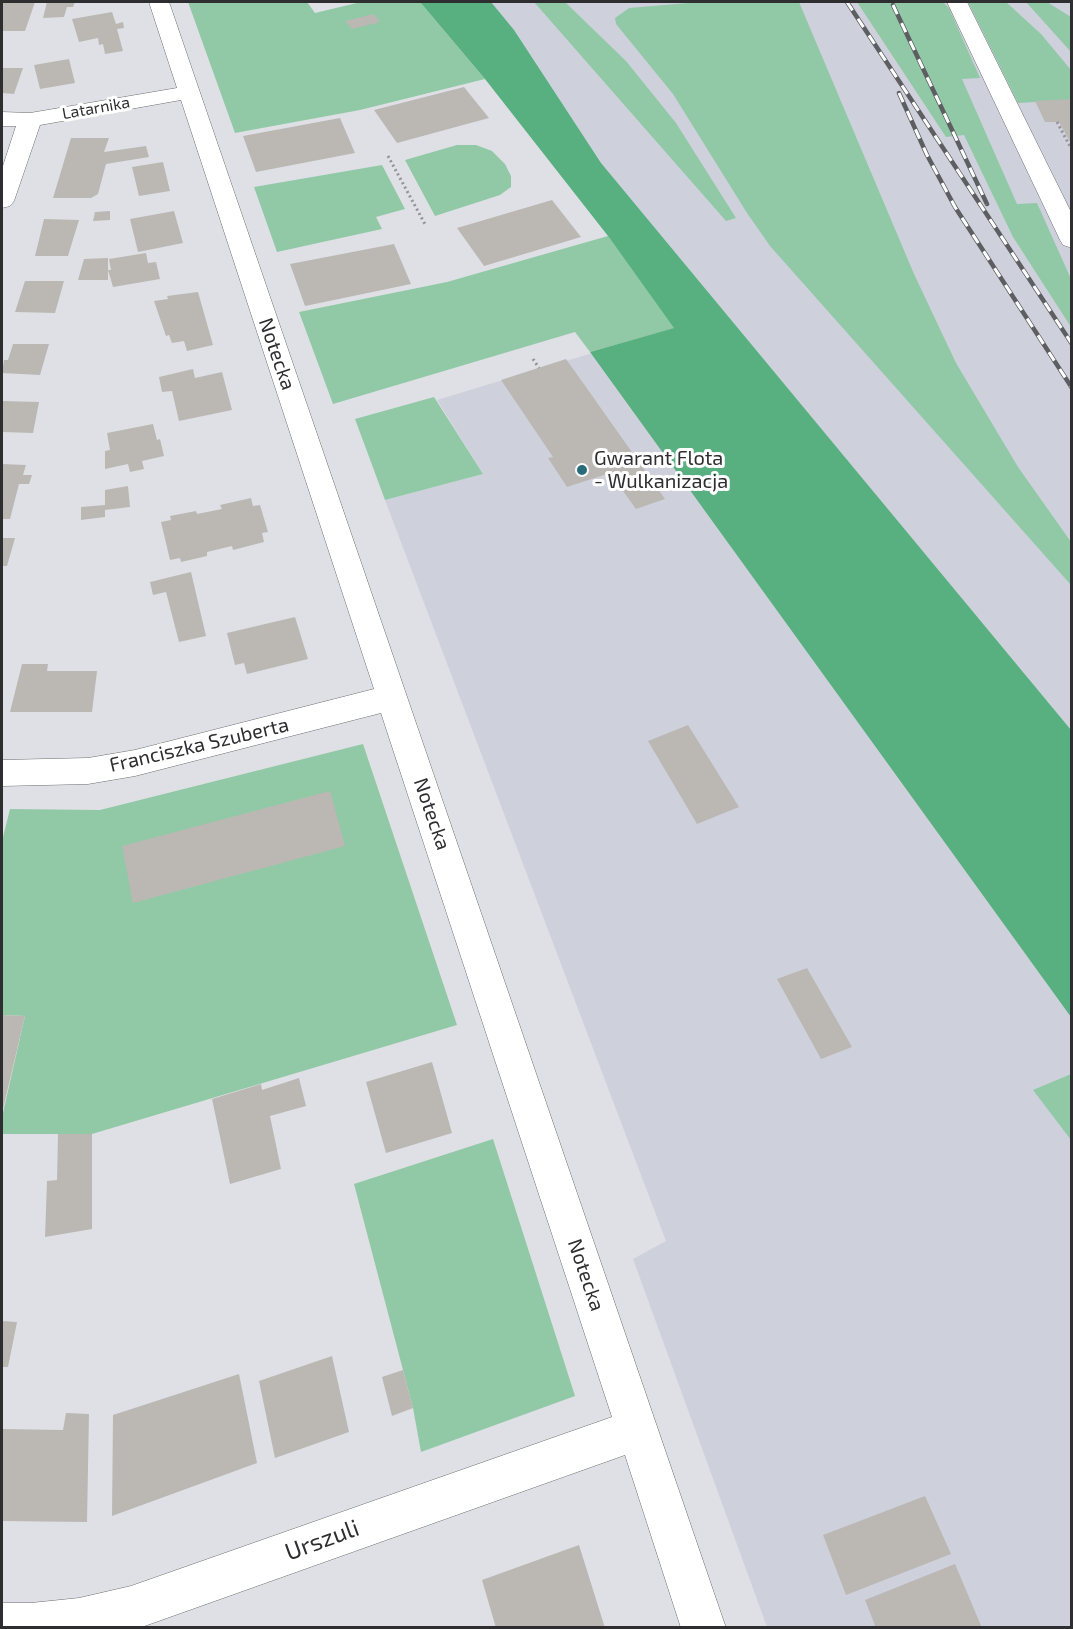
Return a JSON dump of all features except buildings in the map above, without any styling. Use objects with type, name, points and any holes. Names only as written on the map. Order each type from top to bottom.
[{"type":"street","name":"Notecka","points":[[159,2],[704,1628]]},
{"type":"street","points":[[957,2],[1071,240]]},
{"type":"street","name":"Latarnika","points":[[2,119],[30,120],[189,92]]},
{"type":"street","points":[[2,201],[30,120]]},
{"type":"street","name":"Franciszka Szuberta","points":[[2,773],[88,771],[135,763],[393,697]]},
{"type":"street","name":"Urszuli","points":[[2,1626],[31,1626],[79,1621],[131,1608],[638,1429]]},
{"type":"path","points":[[1057,122],[1071,150]]},
{"type":"path","points":[[388,156],[426,226]]},
{"type":"path","points":[[533,359],[539,368]]},
{"type":"shaded area","points":[[467,2],[1071,2],[1071,1627],[767,1627],[633,1259],[666,1241],[385,500],[483,474],[437,400],[675,328]]},
{"type":"green space","points":[[188,2],[307,2],[315,13],[361,2],[420,2],[485,79],[360,110],[235,133]]},
{"type":"green space","points":[[420,2],[491,2],[514,30],[601,163],[1071,730],[1071,1017],[590,352],[674,328],[608,236],[485,79]]},
{"type":"green space","points":[[534,2],[565,2],[626,61],[676,123],[736,218],[726,221]]},
{"type":"green space","points":[[700,2],[799,2],[914,274],[956,363],[1018,467],[1071,542],[1071,585],[770,246],[673,94],[616,24],[615,18],[629,8]]},
{"type":"green space","points":[[857,2],[943,2],[949,8],[980,78],[962,79],[1017,204],[1037,203],[1071,279],[1071,327],[1013,237],[964,135],[946,137]]},
{"type":"green space","points":[[968,2],[1006,2],[1041,34],[1071,70],[1071,100],[1018,103]]},
{"type":"green space","points":[[1026,2],[1047,2],[1071,17],[1071,52]]},
{"type":"green space","points":[[457,145],[476,145],[492,151],[505,164],[511,176],[511,187],[500,195],[435,216],[405,160]]},
{"type":"green space","points":[[382,165],[405,209],[376,217],[382,229],[277,252],[254,187]]},
{"type":"green space","points":[[608,236],[675,328],[590,352],[575,332],[333,404],[299,312],[447,282]]},
{"type":"green space","points":[[434,397],[483,474],[385,500],[355,419]]},
{"type":"green space","points":[[363,744],[457,1025],[92,1134],[2,1134],[2,1117],[25,1016],[2,1015],[2,841],[10,809],[100,810]]},
{"type":"green space","points":[[1071,1074],[1071,1140],[1033,1090]]},
{"type":"green space","points":[[493,1139],[575,1396],[421,1452],[413,1408],[354,1184]]},
{"type":"railway","points":[[847,2],[1072,344]]},
{"type":"railway","points":[[893,5],[987,204]]},
{"type":"railway","points":[[899,93],[927,155],[955,207],[1072,388]]},
{"type":"place","name":"Gwarant Flota - Wulkanizacja","points":[[582,470]]}]
